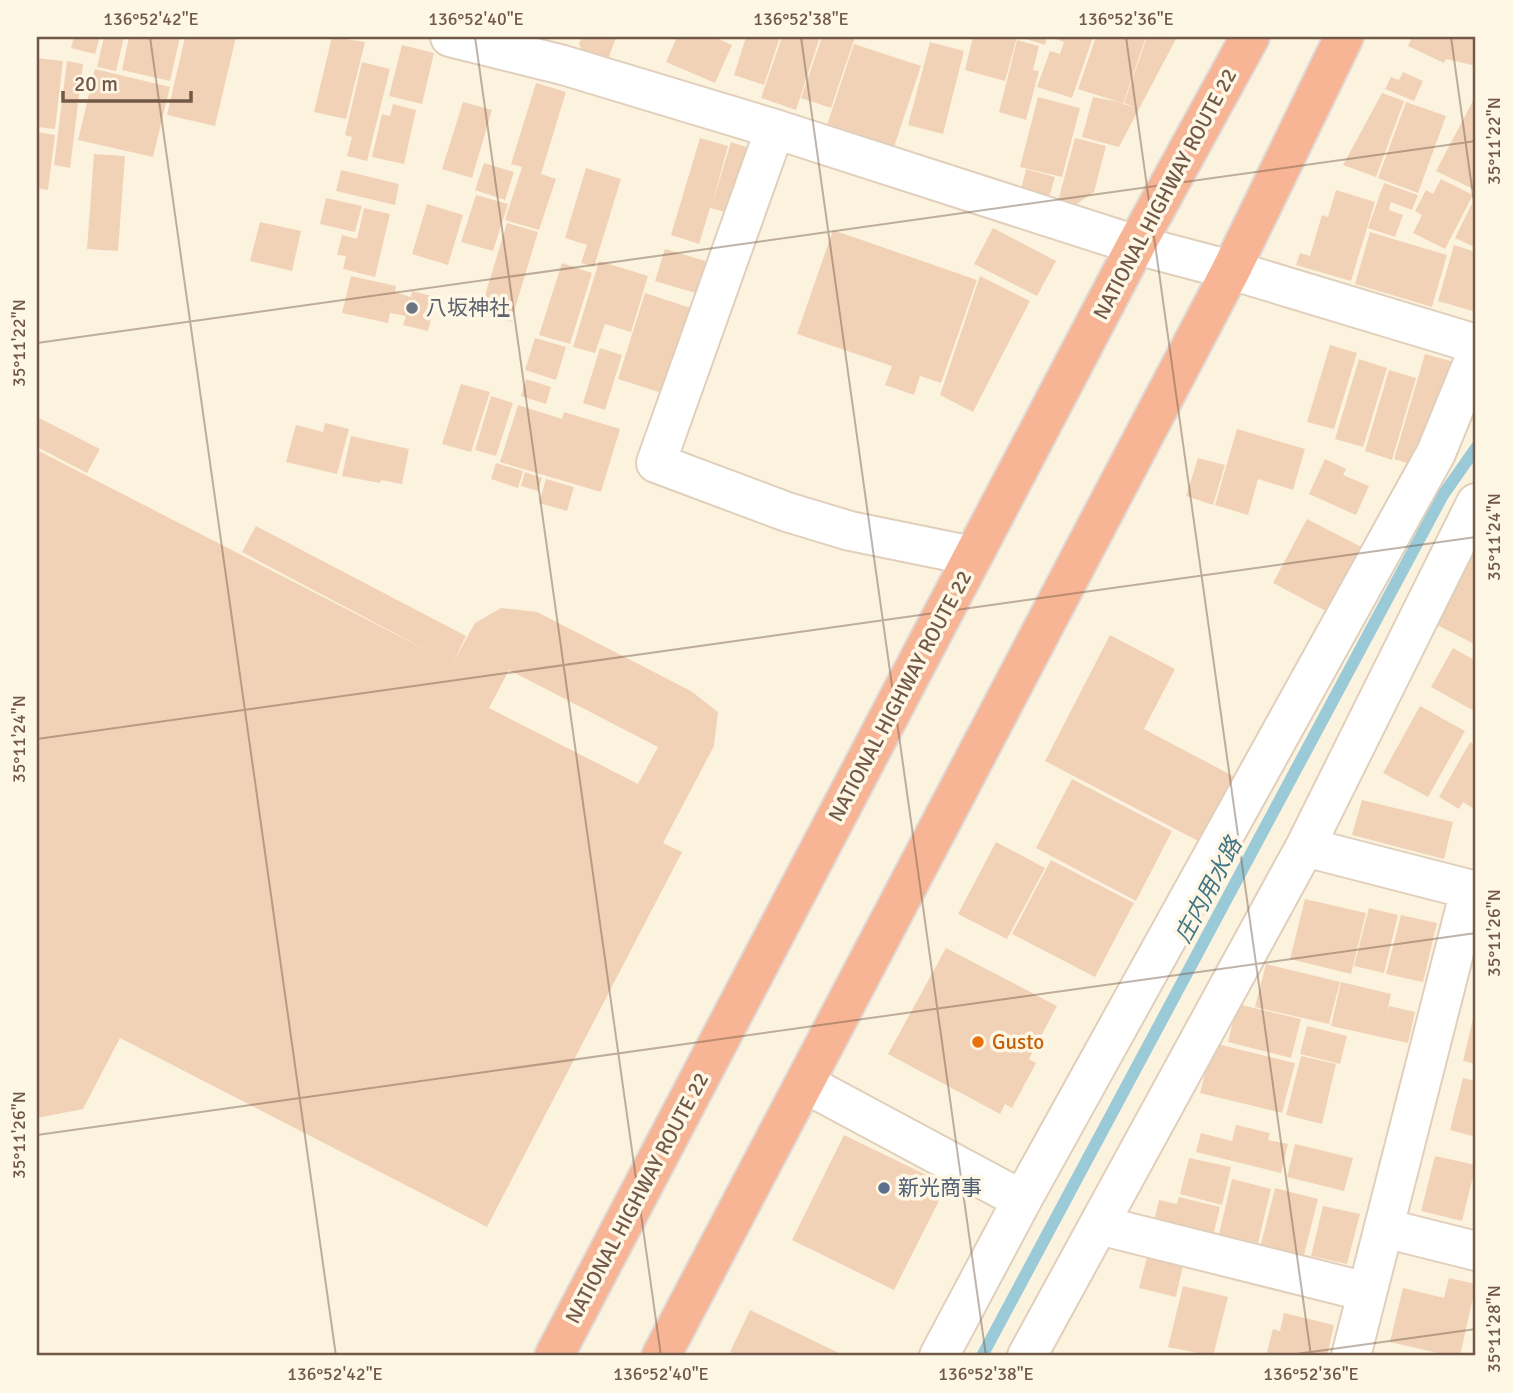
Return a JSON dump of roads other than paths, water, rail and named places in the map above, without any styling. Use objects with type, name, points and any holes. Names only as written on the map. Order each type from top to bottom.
[{"type":"highway","name":"NATIONAL HIGHWAY ROUTE 22","points":[[554,1356],[1136,245],[1250,37]]},
{"type":"highway","points":[[661,1356],[1231,270],[1344,37]]},
{"type":"street","points":[[450,37],[567,51],[775,129],[1136,245],[1231,270],[1476,344]]},
{"type":"street","points":[[775,129],[656,463],[787,512],[850,531],[973,556]]},
{"type":"street","points":[[939,1356],[1022,1200],[1436,453],[1476,355]]},
{"type":"street","points":[[1027,1356],[1305,848],[1476,503]]},
{"type":"street","points":[[1305,848],[1473,891],[1351,1356]]},
{"type":"street","points":[[806,1084],[1022,1200]]},
{"type":"street","points":[[1099,1225],[1367,1292]]},
{"type":"street","points":[[1384,1228],[1476,1251]]},
{"type":"waterway","name":"庄内用水路","points":[[982,1356],[1443,495],[1476,448]]},
{"type":"place","name":"八坂神社","points":[[412,308]]},
{"type":"place","name":"Gusto","points":[[978,1042]]},
{"type":"place","name":"新光商事","points":[[884,1188]]}]
